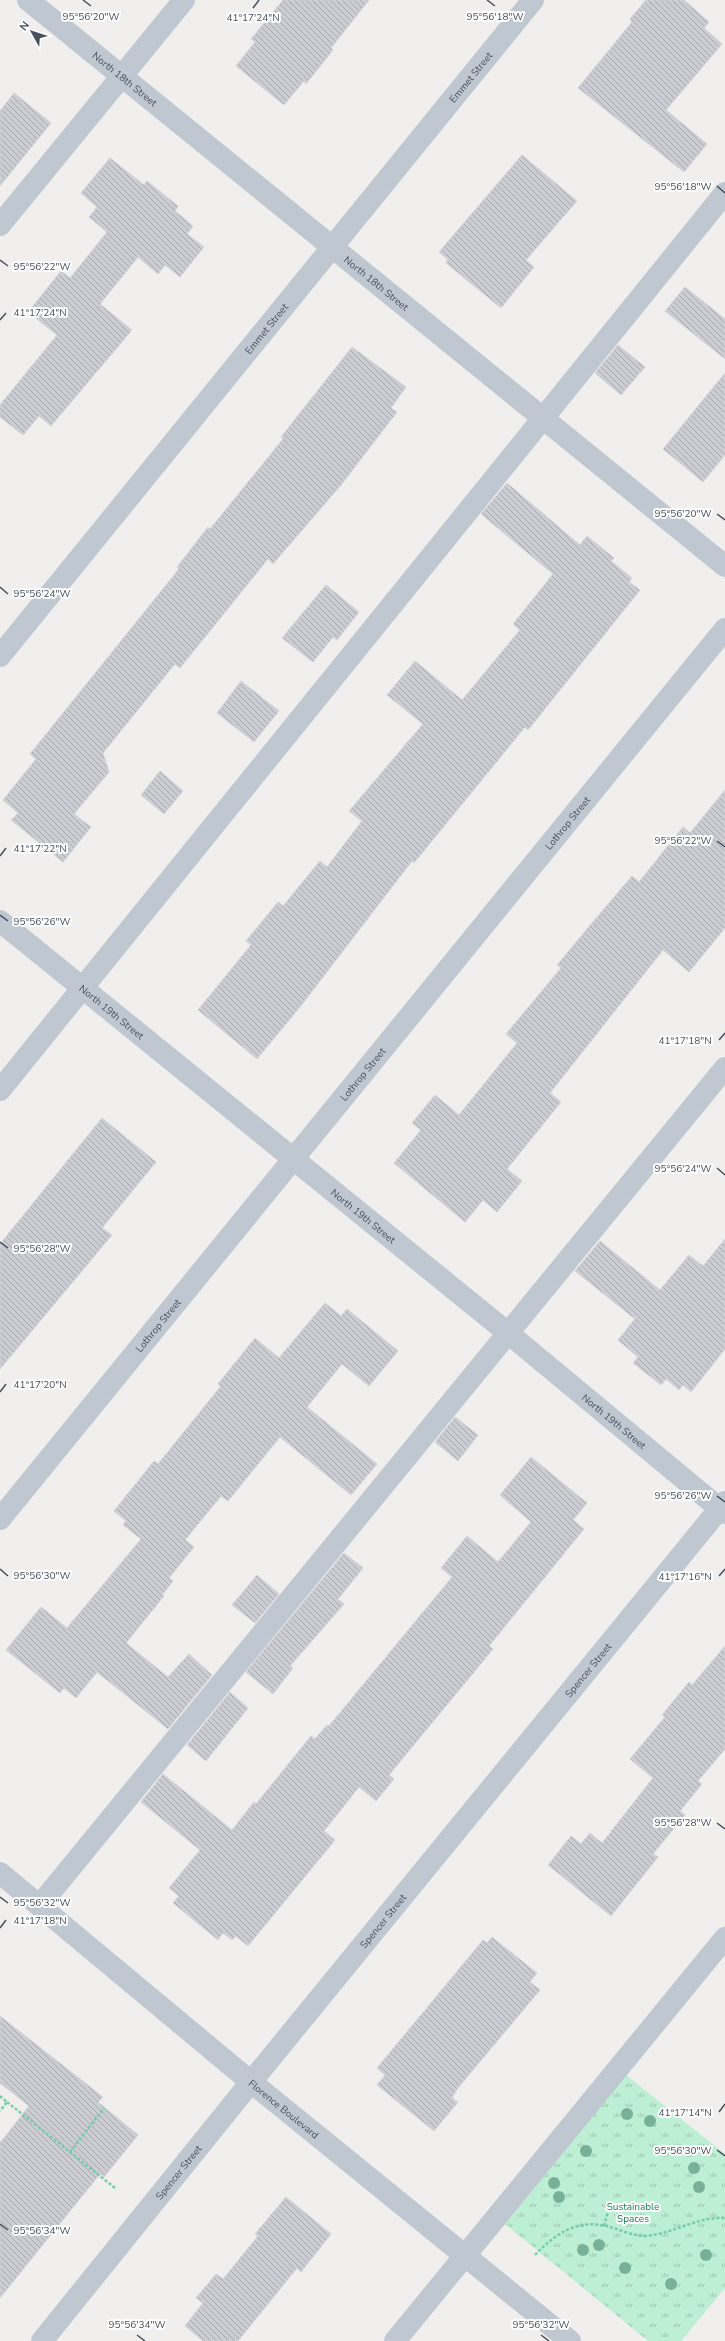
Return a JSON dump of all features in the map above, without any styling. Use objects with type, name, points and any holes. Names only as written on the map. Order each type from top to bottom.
[{"type":"street","name":"North 18th Street","points":[[28,0],[725,566]]},
{"type":"street","points":[[0,225],[184,0]]},
{"type":"street","name":"Emmet Street","points":[[0,656],[532,0]]},
{"type":"street","points":[[0,1090],[725,193]]},
{"type":"street","name":"Lothrop Street","points":[[0,1520],[725,629]]},
{"type":"street","name":"North 19th Street","points":[[0,921],[723,1508]]},
{"type":"street","points":[[40,1905],[725,1068]]},
{"type":"street","name":"Spencer Street","points":[[42,2341],[251,2082],[723,1508]]},
{"type":"street","name":"Florence Boulevard","points":[[0,1873],[251,2082],[465,2254],[570,2341]]},
{"type":"street","points":[[395,2341],[725,1938]]},
{"type":"path","points":[[0,2096],[115,2188]]},
{"type":"path","points":[[0,2111],[7,2102]]},
{"type":"path","points":[[70,2152],[104,2108]]},
{"type":"path","points":[[604,2226],[608,2211]]},
{"type":"path","points":[[535,2255],[548,2242],[567,2228],[584,2224],[604,2226],[644,2236],[677,2230],[716,2218],[725,2218]]},
{"type":"green space","name":"Sustainable Spaces","points":[[626,2075],[725,2154],[725,2288],[681,2341],[648,2341],[505,2224]]},
{"type":"building","points":[[283,0],[369,0],[331,48],[333,50],[306,84],[304,81],[284,105],[236,66],[255,42],[251,39]]},
{"type":"building","points":[[646,0],[684,0],[709,22],[704,28],[722,44],[666,110],[707,144],[684,172],[578,88],[632,22],[630,19]]},
{"type":"building","points":[[14,93],[51,123],[0,186],[0,111]]},
{"type":"building","points":[[522,155],[577,201],[526,260],[534,267],[501,308],[446,263],[448,260],[439,252]]},
{"type":"building","points":[[110,158],[144,185],[147,181],[178,206],[175,211],[193,226],[187,234],[204,247],[180,277],[165,265],[158,274],[138,257],[100,304],[132,330],[51,426],[39,416],[23,435],[0,417],[0,405],[57,335],[28,312],[61,271],[70,278],[107,232],[89,217],[97,207],[81,193]]},
{"type":"building","points":[[685,287],[725,319],[725,359],[665,311]]},
{"type":"building","points":[[618,345],[645,367],[621,395],[595,373]]},
{"type":"building","points":[[352,347],[406,387],[391,408],[397,412],[341,485],[273,564],[268,559],[180,668],[175,664],[103,753],[109,772],[74,814],[91,827],[63,862],[11,820],[18,813],[3,800],[36,759],[30,754],[179,569],[177,567],[208,527],[210,529],[283,439],[281,437]]},
{"type":"building","points":[[725,373],[725,455],[703,482],[663,449]]},
{"type":"building","points":[[507,483],[580,545],[587,536],[614,558],[611,561],[632,578],[629,582],[640,590],[528,730],[525,727],[414,863],[412,861],[300,1007],[257,1059],[198,1010],[251,945],[246,941],[278,902],[283,906],[320,861],[327,867],[362,821],[349,811],[423,724],[387,695],[415,661],[462,700],[520,630],[513,624],[553,574],[481,514]]},
{"type":"building","points":[[326,585],[359,612],[337,640],[333,637],[313,662],[282,638]]},
{"type":"building","points":[[241,681],[279,711],[254,742],[217,713]]},
{"type":"building","points":[[160,771],[183,791],[164,814],[141,795]]},
{"type":"building","points":[[725,790],[725,928],[689,972],[663,950],[550,1093],[561,1102],[507,1169],[522,1181],[497,1212],[483,1200],[465,1222],[394,1163],[421,1130],[412,1123],[435,1095],[459,1115],[517,1043],[506,1034],[561,968],[557,965],[632,876],[639,882],[683,827],[690,833]]},
{"type":"building","points":[[102,1118],[156,1162],[102,1228],[112,1235],[0,1369],[0,1244]]},
{"type":"building","points":[[725,1239],[725,1349],[691,1392],[683,1385],[679,1390],[666,1379],[661,1385],[633,1363],[638,1357],[618,1340],[635,1319],[575,1271],[600,1241],[660,1290],[689,1255],[703,1266]]},
{"type":"building","points":[[325,1303],[341,1316],[347,1309],[398,1351],[369,1386],[342,1364],[307,1407],[377,1464],[351,1495],[280,1437],[228,1501],[221,1496],[185,1540],[194,1547],[169,1578],[173,1581],[162,1595],[164,1596],[126,1643],[168,1677],[189,1654],[212,1675],[168,1729],[97,1672],[76,1698],[64,1688],[60,1693],[6,1650],[41,1607],[67,1628],[141,1539],[123,1525],[126,1521],[114,1511],[154,1461],[158,1464],[221,1386],[218,1384],[255,1338],[279,1358]]},
{"type":"building","points":[[455,1417],[478,1435],[458,1461],[435,1442]]},
{"type":"building","points":[[531,1457],[587,1503],[573,1520],[584,1529],[489,1646],[493,1649],[389,1775],[394,1779],[376,1801],[359,1787],[324,1831],[335,1840],[248,1946],[236,1936],[232,1940],[223,1933],[218,1940],[173,1903],[179,1896],[169,1888],[200,1850],[141,1802],[163,1774],[232,1830],[254,1802],[256,1804],[311,1736],[315,1739],[327,1725],[329,1726],[452,1577],[441,1568],[467,1536],[498,1562],[531,1522],[500,1495]]},
{"type":"building","points":[[344,1553],[363,1568],[338,1599],[344,1604],[290,1666],[293,1668],[273,1694],[246,1672]]},
{"type":"building","points":[[257,1575],[279,1594],[255,1623],[232,1605]]},
{"type":"building","points":[[725,1646],[725,1749],[698,1781],[702,1784],[680,1811],[685,1815],[653,1854],[658,1857],[611,1916],[548,1865],[571,1836],[581,1844],[590,1833],[602,1843],[653,1778],[630,1759],[665,1717],[662,1715],[689,1682],[692,1685]]},
{"type":"building","points":[[230,1692],[248,1708],[206,1761],[187,1745]]},
{"type":"building","points":[[492,1937],[537,1973],[530,1982],[540,1990],[457,2089],[452,2098],[458,2102],[434,2131],[377,2085],[385,2075],[377,2068],[483,1940],[487,1943]]},
{"type":"building","points":[[0,2016],[103,2097],[98,2102],[138,2135],[104,2177],[100,2174],[0,2298],[0,2143],[29,2106],[0,2083]]},
{"type":"building","points":[[286,2197],[331,2234],[301,2272],[297,2268],[238,2341],[203,2341],[185,2326],[203,2303],[196,2298],[216,2274],[223,2279],[258,2236],[255,2234]]}]
